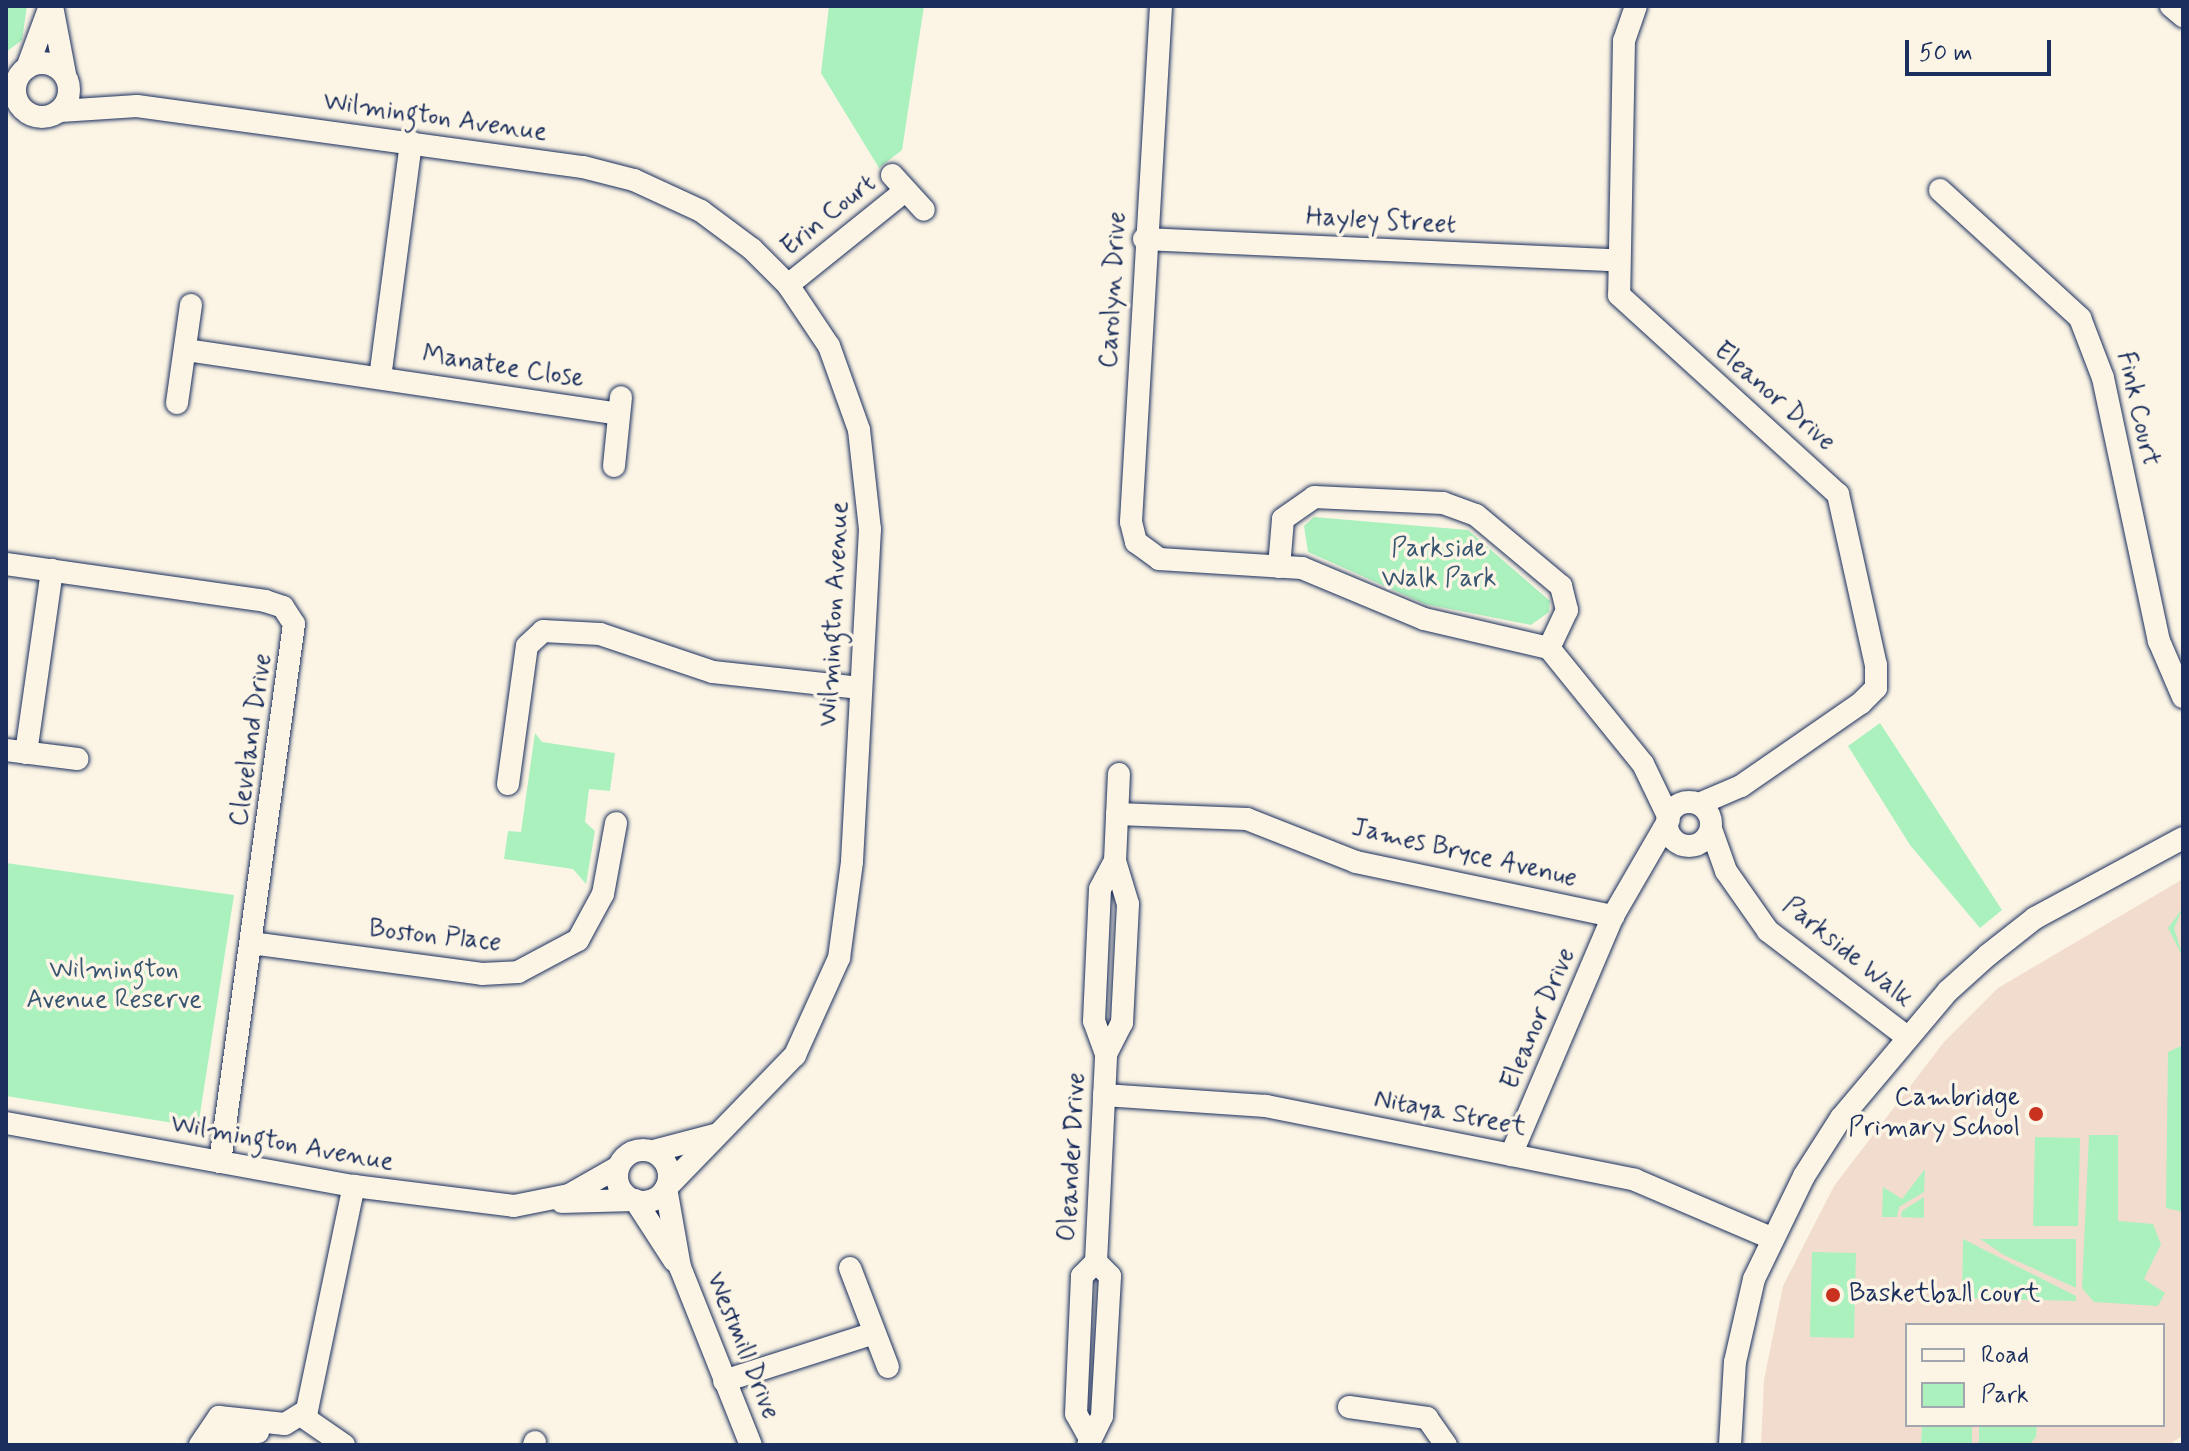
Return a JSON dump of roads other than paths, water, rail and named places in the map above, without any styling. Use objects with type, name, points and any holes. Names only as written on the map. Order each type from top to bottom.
[{"type":"street","points":[[51,6],[66,77],[60,111],[38,117],[12,100],[19,71],[51,6]]},
{"type":"street","points":[[2171,6],[2183,16]]},
{"type":"street","name":"Eleanor Drive","points":[[1627,8],[1614,260],[1627,307],[1828,480],[1846,517],[1876,688],[1703,814]]},
{"type":"street","name":"Carolyn Drive","points":[[1156,13],[1131,522],[1144,552],[1279,567]]},
{"type":"street","points":[[19,71],[47,63],[66,77]]},
{"type":"street","name":"Wilmington Avenue","points":[[66,77],[137,106]]},
{"type":"street","name":"Wilmington Avenue","points":[[60,111],[137,106],[411,142],[634,180],[731,231],[788,285],[848,387],[868,477],[860,688],[839,958],[795,1055],[666,1188]]},
{"type":"street","name":"Manatee Close","points":[[380,378],[411,142]]},
{"type":"street","name":"Erin Court","points":[[788,285],[898,183],[924,210]]},
{"type":"street","name":"Fink Court","points":[[1940,190],[2080,318],[2103,378],[2159,641],[2183,697]]},
{"type":"street","name":"Hayley Street","points":[[1144,239],[1614,260]]},
{"type":"street","points":[[177,403],[191,305]]},
{"type":"street","name":"Manatee Close","points":[[186,350],[380,378],[619,406],[614,466]]},
{"type":"street","points":[[1549,648],[1567,610],[1561,586],[1476,515],[1443,503],[1314,497],[1283,519],[1279,567],[1325,575],[1424,619],[1549,648],[1643,764],[1703,814]]},
{"type":"street","name":"Cleveland Drive","points":[[6,564],[265,601],[291,617],[295,636],[220,1162]]},
{"type":"street","points":[[52,570],[16,752],[77,759]]},
{"type":"street","points":[[508,784],[527,646],[543,631],[600,634],[713,672],[860,688]]},
{"type":"street","points":[[1643,764],[1668,819],[1703,814]]},
{"type":"street","name":"Oleander Drive","points":[[1089,1441],[1102,1416],[1110,1276],[1096,1262],[1106,1054],[1122,1023],[1128,904],[1115,861],[1119,774]]},
{"type":"street","name":"James Bryce Avenue","points":[[1117,814],[1247,819],[1356,862],[1613,916]]},
{"type":"street","points":[[1641,862],[1688,845],[1703,814]]},
{"type":"street","name":"Parkside Walk","points":[[1703,814],[1726,871],[1768,931],[1907,1037]]},
{"type":"street","name":"Eleanor Drive","points":[[1511,1155],[1613,916],[1668,819]]},
{"type":"street","name":"Parkside Walk","points":[[1668,819],[1688,845],[1726,871]]},
{"type":"street","name":"Boston Place","points":[[251,943],[482,974],[518,972],[578,940],[603,894],[616,823]]},
{"type":"street","points":[[1730,1445],[1741,1329],[1773,1239],[1841,1118],[1948,991],[2035,918],[2183,838]]},
{"type":"street","name":"Nitaya Street","points":[[1104,1095],[1247,1103],[1650,1184],[1773,1239]]},
{"type":"street","name":"Wilmington Avenue","points":[[6,1123],[354,1186],[500,1205],[549,1200],[634,1200]]},
{"type":"street","points":[[654,1151],[668,1165],[666,1188],[634,1200],[621,1190],[618,1167],[633,1152],[654,1151],[719,1134]]},
{"type":"street","name":"Wilmington Avenue","points":[[549,1200],[618,1167]]},
{"type":"street","points":[[214,1445],[237,1429],[284,1436],[306,1421],[328,1331],[354,1186]]},
{"type":"street","name":"Westmill Drive","points":[[666,1188],[680,1267],[751,1445]]},
{"type":"street","name":"Westmill Drive","points":[[634,1200],[680,1267]]},
{"type":"street","points":[[850,1268],[888,1367]]},
{"type":"street","points":[[724,1381],[874,1333]]},
{"type":"street","points":[[1349,1407],[1427,1418],[1446,1445]]},
{"type":"street","points":[[200,1445],[219,1417],[278,1424],[306,1421],[344,1445]]},
{"type":"place","name":"Cambridge Primary School","points":[[2036,1114]]},
{"type":"place","name":"Basketball court","points":[[1833,1295]]},
{"type":"park label","name":"Parkside Walk Park","points":[[1439,565]]},
{"type":"park label","name":"Wilmington Avenue Reserve","points":[[114,986]]}]
